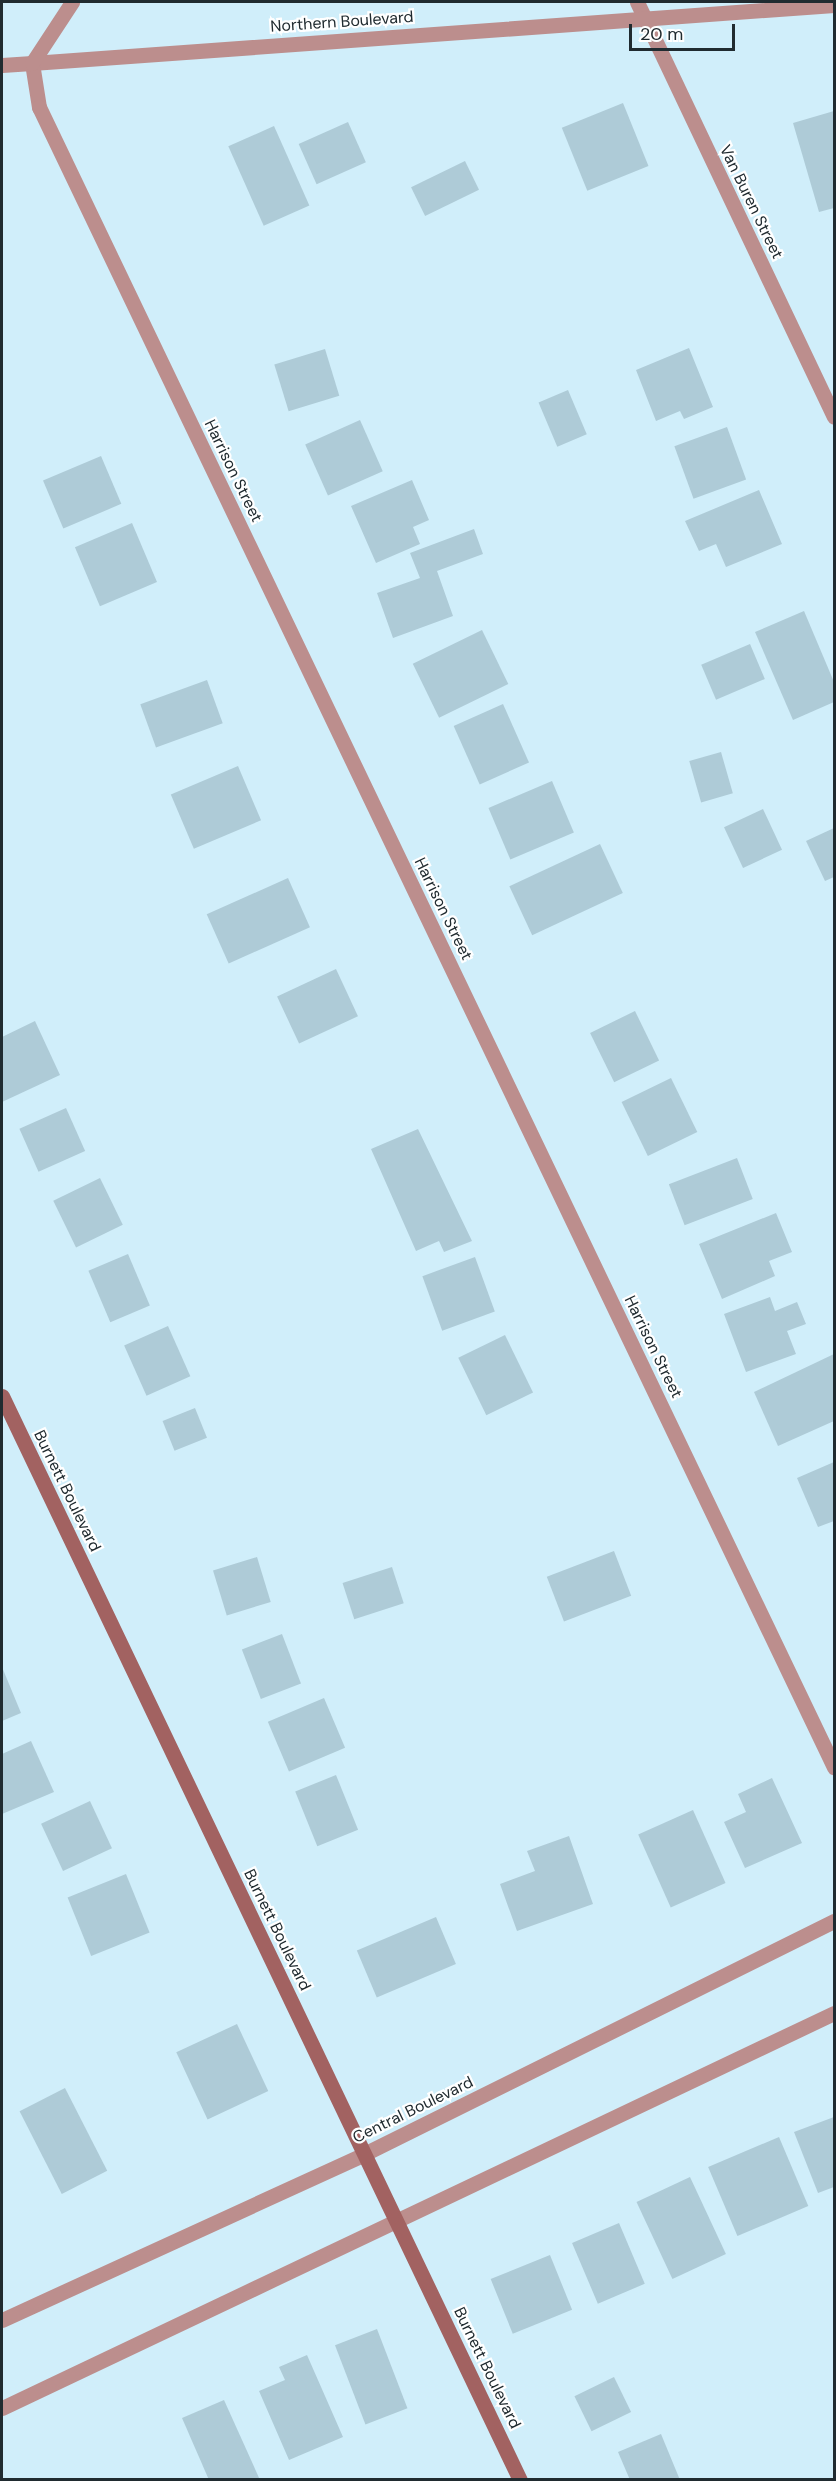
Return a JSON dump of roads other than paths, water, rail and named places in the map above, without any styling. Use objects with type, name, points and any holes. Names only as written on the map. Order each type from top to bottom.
[{"type":"main road","name":"Burnett Boulevard","points":[[2,1396],[520,2480]]},
{"type":"street","points":[[32,63],[72,2]]},
{"type":"street","name":"Van Buren Street","points":[[636,2],[834,417]]},
{"type":"street","name":"Northern Boulevard","points":[[2,65],[834,5]]},
{"type":"street","name":"Harrison Street","points":[[32,63],[39,107],[834,1767]]},
{"type":"street","name":"Central Boulevard","points":[[2,2320],[364,2154],[834,1922]]},
{"type":"street","points":[[2,2408],[834,2013]]}]
